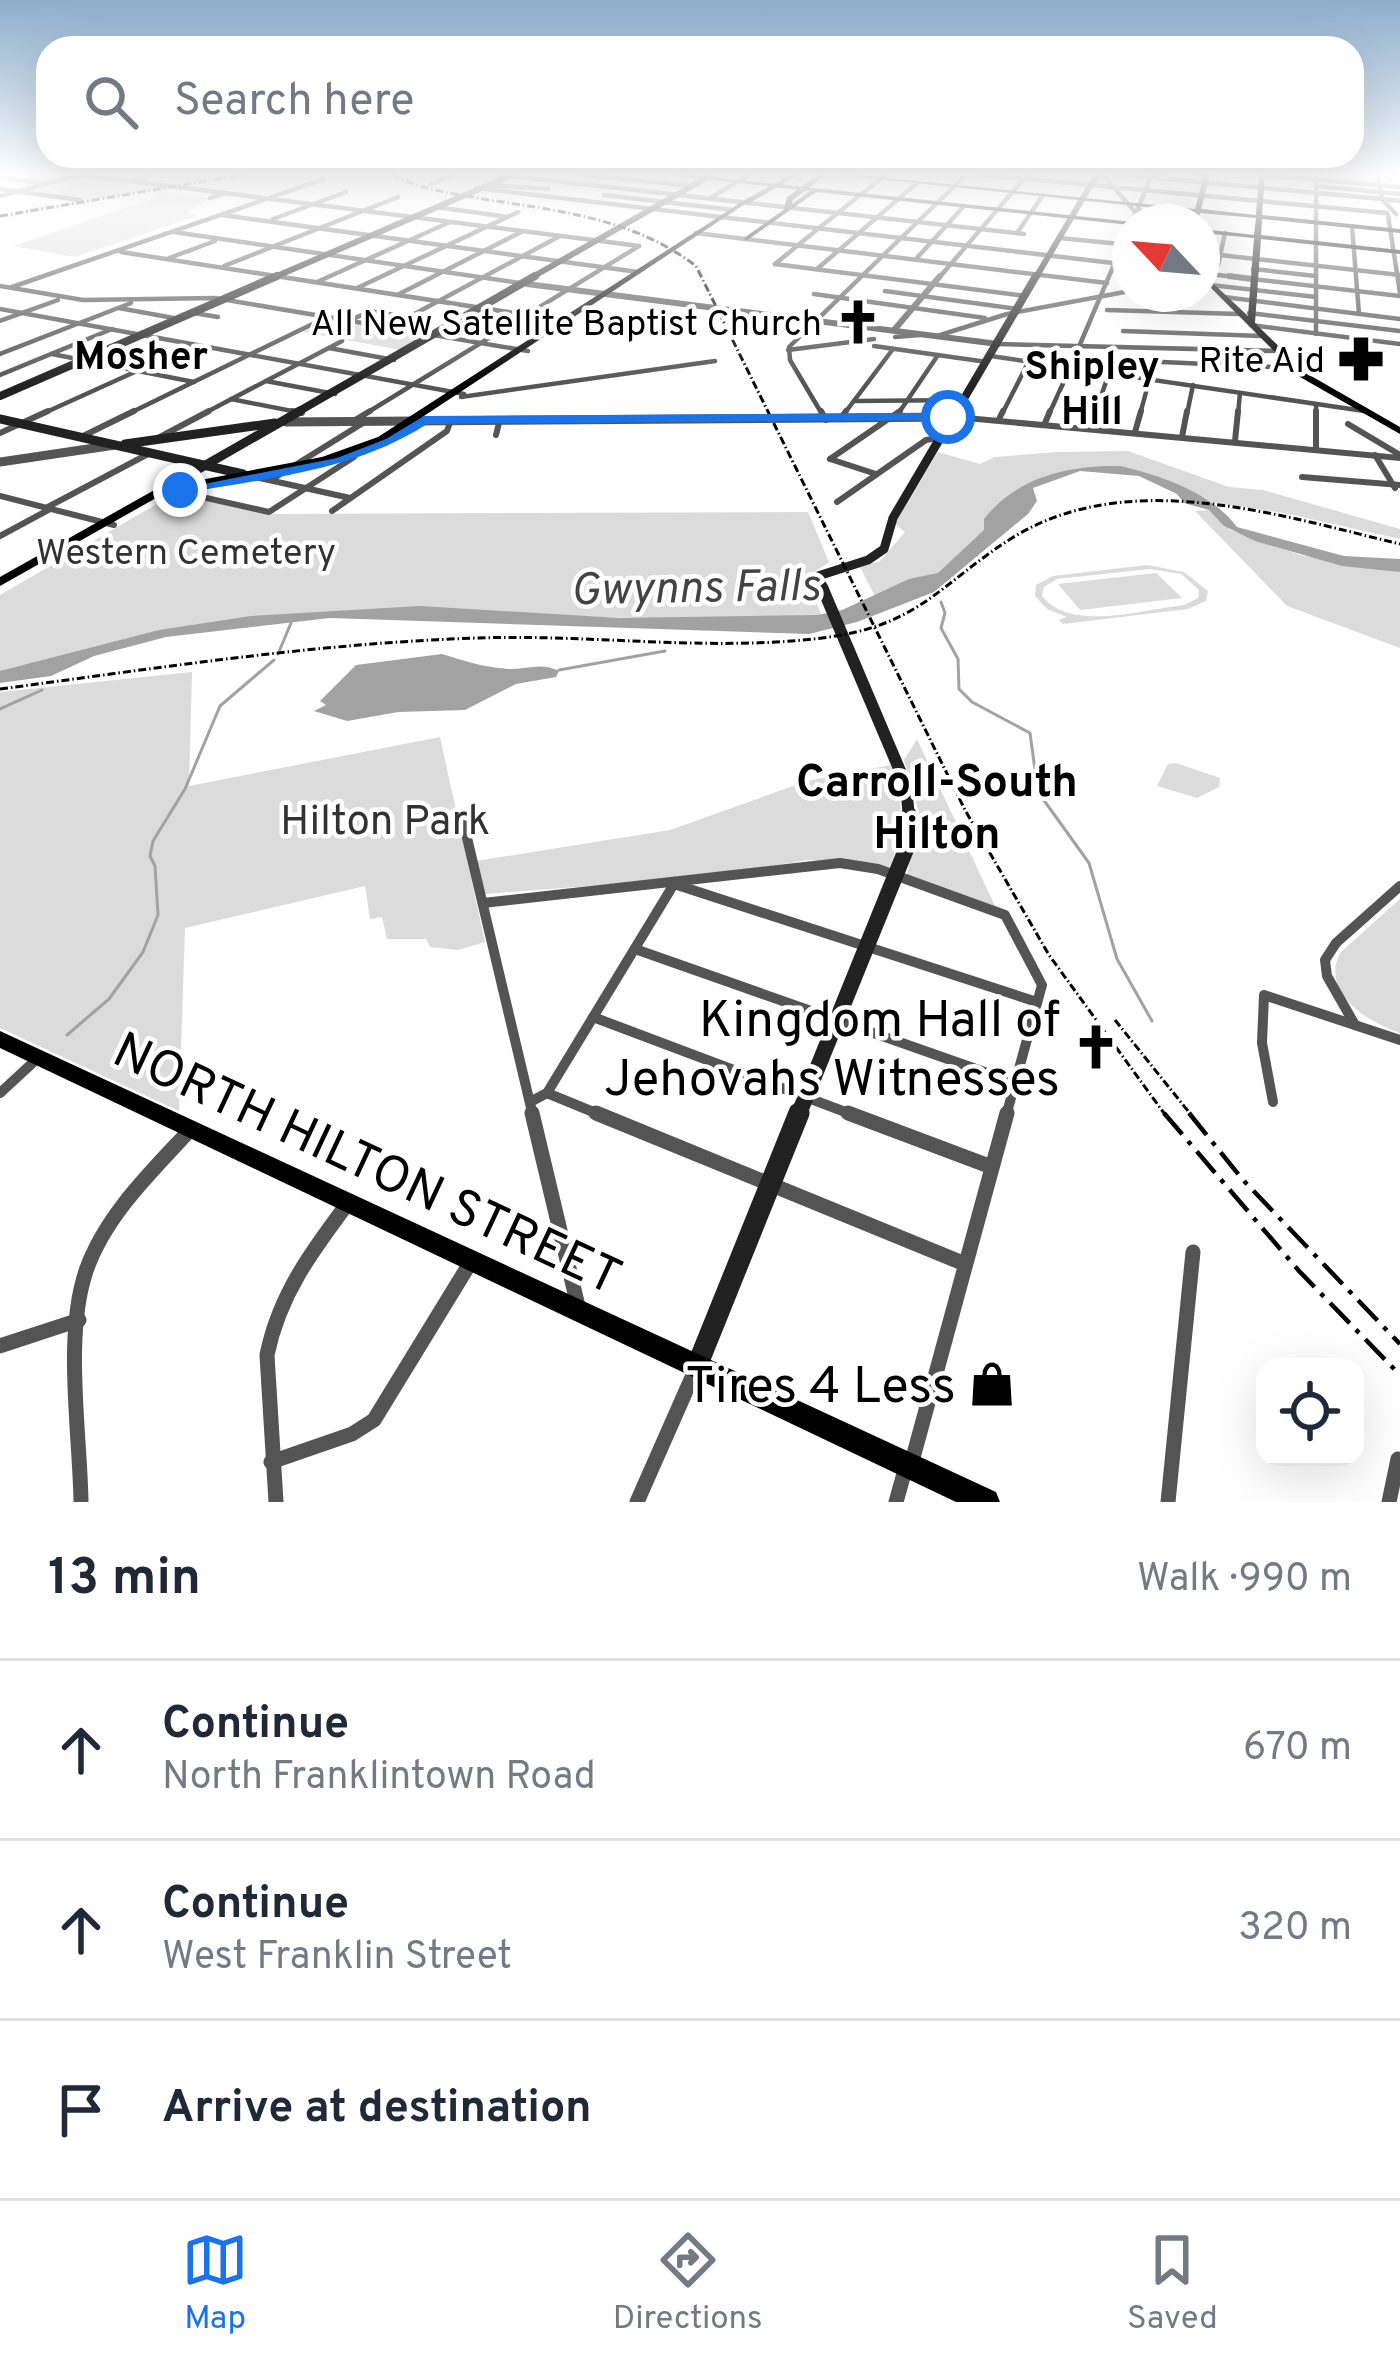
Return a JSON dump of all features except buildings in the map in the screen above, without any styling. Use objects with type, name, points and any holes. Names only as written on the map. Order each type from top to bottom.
[{"type":"main road","points":[[0,396],[349,244]]},
{"type":"main road","points":[[0,582],[597,244]]},
{"type":"main road","points":[[168,490],[354,457],[605,298],[680,244]]},
{"type":"main road","points":[[697,1366],[898,877],[910,837],[910,797],[817,583],[825,570],[868,560],[883,549],[892,518],[1056,244]]},
{"type":"main road","points":[[1244,313],[1250,301],[1255,244]]},
{"type":"main road","points":[[1326,244],[1396,251]]},
{"type":"main road","points":[[1220,293],[1294,368],[1400,431]]},
{"type":"main road","points":[[605,298],[626,298]]},
{"type":"main road","points":[[0,419],[116,445],[136,455],[150,453],[249,475]]},
{"type":"main road","points":[[288,469],[360,449],[418,420]]},
{"type":"main road","points":[[116,445],[286,422]]},
{"type":"main road","points":[[168,490],[210,466]]},
{"type":"main road","points":[[188,482],[249,475]]},
{"type":"main road","points":[[0,592],[109,524]]},
{"type":"main road","name":"NORTH HILTON STREET","points":[[0,1039],[986,1502]]},
{"type":"street","points":[[0,289],[142,244]]},
{"type":"street","points":[[167,259],[207,244]]},
{"type":"street","points":[[253,244],[605,298]]},
{"type":"street","points":[[220,267],[279,244]]},
{"type":"street","points":[[317,282],[401,244]]},
{"type":"street","points":[[440,244],[638,272]]},
{"type":"street","points":[[397,295],[496,244]]},
{"type":"street","points":[[388,327],[545,244]]},
{"type":"street","points":[[355,420],[639,247],[617,244]]},
{"type":"street","points":[[790,244],[1107,283]]},
{"type":"street","points":[[818,269],[846,244]]},
{"type":"street","points":[[788,350],[895,244]]},
{"type":"street","points":[[915,260],[931,244]]},
{"type":"street","points":[[955,244],[1112,263]]},
{"type":"street","points":[[1222,244],[1220,255],[1252,274],[1316,297]]},
{"type":"street","points":[[1288,263],[1290,244]]},
{"type":"street","points":[[1316,244],[1316,334]]},
{"type":"street","points":[[357,288],[447,245]]},
{"type":"street","points":[[798,245],[775,264],[1026,296]]},
{"type":"street","points":[[895,333],[965,245]]},
{"type":"street","points":[[1353,247],[1359,314]]},
{"type":"street","points":[[992,269],[1005,250]]},
{"type":"street","points":[[1252,274],[1400,294],[1396,251]]},
{"type":"street","points":[[121,252],[568,321]]},
{"type":"street","points":[[1220,277],[1252,274],[1288,263],[1398,271]]},
{"type":"street","points":[[1046,423],[1112,270]]},
{"type":"street","points":[[1220,277],[1316,276]]},
{"type":"street","points":[[9,288],[63,298],[221,299],[524,350]]},
{"type":"street","points":[[885,291],[1017,311]]},
{"type":"street","points":[[814,294],[991,319]]},
{"type":"street","points":[[932,335],[1017,311],[1112,296]]},
{"type":"street","points":[[1224,297],[1400,319]]},
{"type":"street","points":[[0,321],[63,298]]},
{"type":"street","points":[[0,356],[141,298]]},
{"type":"street","points":[[626,298],[998,344],[1277,351]]},
{"type":"street","points":[[1100,299],[1133,344]]},
{"type":"street","points":[[117,308],[179,319]]},
{"type":"street","points":[[0,309],[456,395],[715,361]]},
{"type":"street","points":[[1107,310],[1244,313],[1400,332]]},
{"type":"street","points":[[350,321],[370,311],[408,317]]},
{"type":"street","points":[[194,313],[218,317]]},
{"type":"street","points":[[81,437],[326,317]]},
{"type":"street","points":[[1251,325],[1397,347]]},
{"type":"street","points":[[0,375],[112,329]]},
{"type":"street","points":[[1123,331],[1262,336]]},
{"type":"street","points":[[153,440],[342,341]]},
{"type":"street","points":[[788,350],[874,342],[893,349],[1029,361],[1364,411]]},
{"type":"street","points":[[0,434],[195,344]]},
{"type":"street","points":[[328,348],[394,360]]},
{"type":"street","points":[[840,419],[893,349]]},
{"type":"street","points":[[788,350],[826,420]]},
{"type":"street","points":[[52,354],[194,382]]},
{"type":"street","points":[[876,474],[830,459],[892,418],[938,355]]},
{"type":"street","points":[[0,356],[27,364]]},
{"type":"street","points":[[1075,358],[1294,368]]},
{"type":"street","points":[[999,419],[1029,361]]},
{"type":"street","points":[[1136,432],[1155,362]]},
{"type":"street","points":[[1090,428],[1109,373]]},
{"type":"street","points":[[266,381],[335,394]]},
{"type":"street","points":[[1182,437],[1192,386]]},
{"type":"street","points":[[1235,441],[1240,392]]},
{"type":"street","points":[[231,399],[302,413]]},
{"type":"street","points":[[854,401],[965,400]]},
{"type":"street","points":[[1316,404],[1316,450]]},
{"type":"street","points":[[286,422],[955,416],[1400,456]]},
{"type":"street","points":[[496,435],[500,419]]},
{"type":"street","points":[[271,480],[367,420]]},
{"type":"street","points":[[332,511],[447,431],[451,420]]},
{"type":"street","points":[[1348,424],[1400,456]]},
{"type":"street","points":[[837,502],[926,440],[943,437]]},
{"type":"street","points":[[0,462],[116,445]]},
{"type":"street","points":[[0,536],[136,455]]},
{"type":"street","points":[[1375,455],[1397,488]]},
{"type":"street","points":[[168,490],[269,512],[354,457]]},
{"type":"street","points":[[249,475],[350,498]]},
{"type":"street","points":[[1301,477],[1397,488]]},
{"type":"street","points":[[0,496],[109,524]]},
{"type":"street","points":[[463,821],[580,1311]]},
{"type":"street","points":[[483,903],[852,863],[1005,915],[1040,973],[1037,1002],[896,1502]]},
{"type":"street","points":[[674,884],[1037,1002]]},
{"type":"street","points":[[530,1102],[547,1093],[674,884]]},
{"type":"street","points":[[1355,1025],[1327,976],[1325,960],[1336,944],[1400,886]]},
{"type":"street","points":[[634,949],[1013,1082]]},
{"type":"street","points":[[1273,1102],[1262,1043],[1264,995],[1400,1040]]},
{"type":"street","points":[[593,1017],[989,1166]]},
{"type":"street","points":[[0,1093],[39,1057]]},
{"type":"street","points":[[547,1093],[965,1264]]},
{"type":"street","points":[[81,1502],[84,1275],[128,1199],[192,1129]]},
{"type":"street","points":[[276,1502],[270,1331],[287,1288],[348,1202]]},
{"type":"street","points":[[1168,1502],[1193,1252]]},
{"type":"street","points":[[271,1462],[352,1434],[374,1420],[472,1260]]},
{"type":"street","points":[[0,1346],[80,1320]]},
{"type":"street","points":[[637,1502],[697,1366]]},
{"type":"street","points":[[1389,1502],[1398,1460]]},
{"type":"green space","points":[[19,244],[113,244],[75,257],[13,246]]},
{"type":"green space","points":[[327,320],[426,336],[401,350],[302,332]]},
{"type":"green space","points":[[1128,451],[1229,487],[1263,490],[1400,529],[1400,539],[1284,513],[1195,500],[1129,471],[1076,470],[1025,488],[991,533],[942,576],[878,602],[860,567],[880,561],[905,532],[895,524],[938,452],[980,464],[995,457]]},
{"type":"green space","name":"Western Cemetery","points":[[174,494],[267,514],[808,512],[829,562],[813,573],[810,587],[825,624],[524,615],[297,619],[166,634],[0,677],[0,595]]},
{"type":"green space","points":[[1209,510],[1230,530],[1300,555],[1400,572],[1400,648],[1287,606],[1195,511]]},
{"type":"green space","points":[[1147,565],[1184,572],[1208,591],[1206,601],[1188,609],[1063,624],[1059,620],[1067,617],[1047,609],[1035,596],[1036,585],[1053,576]],"holes":[[[1150,569],[1181,574],[1199,590],[1198,598],[1184,605],[1129,614],[1071,614],[1042,596],[1044,587],[1057,579]]]},
{"type":"green space","points":[[1156,573],[1182,598],[1080,610],[1058,584]]},
{"type":"green space","name":"Hilton Park","points":[[192,672],[189,786],[440,737],[485,942],[458,950],[430,947],[426,939],[387,939],[382,917],[370,919],[365,886],[185,928],[179,1111],[0,1028],[0,692]]},
{"type":"green space","points":[[917,739],[995,906],[907,875],[919,812],[904,760]]},
{"type":"green space","points":[[1168,764],[1220,778],[1219,787],[1197,798],[1157,786]]},
{"type":"green space","points":[[891,765],[901,817],[889,869],[854,861],[808,860],[705,877],[485,894],[476,861],[670,830],[807,781]]},
{"type":"green space","points":[[1400,899],[1400,1033],[1350,1004],[1336,981],[1336,968],[1340,953]]},
{"type":"shaded area","name":"Gwynns Falls","points":[[1120,466],[1200,495],[1237,527],[1344,556],[1400,559],[1400,572],[1342,566],[1255,541],[1224,526],[1209,510],[1184,503],[1177,494],[1139,476],[1080,471],[1033,488],[1037,501],[1028,514],[934,592],[857,622],[809,634],[330,618],[166,637],[94,656],[51,676],[0,683],[0,671],[159,630],[251,616],[420,606],[620,618],[818,615],[842,610],[909,579],[938,573],[984,530],[984,519],[997,505],[1028,484],[1063,471]]},
{"type":"shaded area","points":[[442,654],[491,667],[541,666],[559,671],[556,677],[516,684],[465,710],[398,712],[347,721],[314,711],[326,705],[320,701],[356,665]]},
{"type":"waterway","points":[[941,602],[945,613],[941,628],[958,659],[959,689],[972,702],[1030,733],[1038,792],[1089,863],[1117,959],[1152,1021]]},
{"type":"waterway","points":[[278,654],[291,623]]},
{"type":"waterway","points":[[559,670],[665,651]]},
{"type":"waterway","points":[[67,1035],[109,999],[143,952],[158,915],[155,866],[150,856],[153,841],[185,789],[220,706],[274,660]]},
{"type":"waterway","points":[[0,709],[42,690]]},
{"type":"railway","points":[[661,244],[696,266],[874,626]]},
{"type":"railway","points":[[874,626],[926,601],[1012,538],[1057,516],[1104,504],[1204,503],[1400,544]]},
{"type":"railway","points":[[0,689],[358,645],[521,637],[779,642],[874,626]]},
{"type":"railway","points":[[874,626],[965,810],[1049,955],[1166,1116]]},
{"type":"railway","points":[[1115,1020],[1192,1116]]},
{"type":"railway","points":[[1164,1113],[1299,1271],[1400,1375]]},
{"type":"railway","points":[[1189,1113],[1243,1180],[1400,1344]]},
{"type":"place","name":"All New Satellite Baptist Church","points":[[858,322]]},
{"type":"place","name":"Rite Aid","points":[[1361,359]]},
{"type":"place","name":"Kingdom Hall of Jehovahs Witnesses","points":[[1096,1047]]},
{"type":"place","name":"Tires 4 Less","points":[[992,1384]]},
{"type":"district","name":"Mosher","points":[[141,355]]},
{"type":"district","name":"Shipley Hill","points":[[1092,388]]},
{"type":"district","name":"Carroll-South Hilton","points":[[937,806]]},
{"type":"route","points":[[180,490],[340,461],[391,442],[424,420],[948,417]]}]
